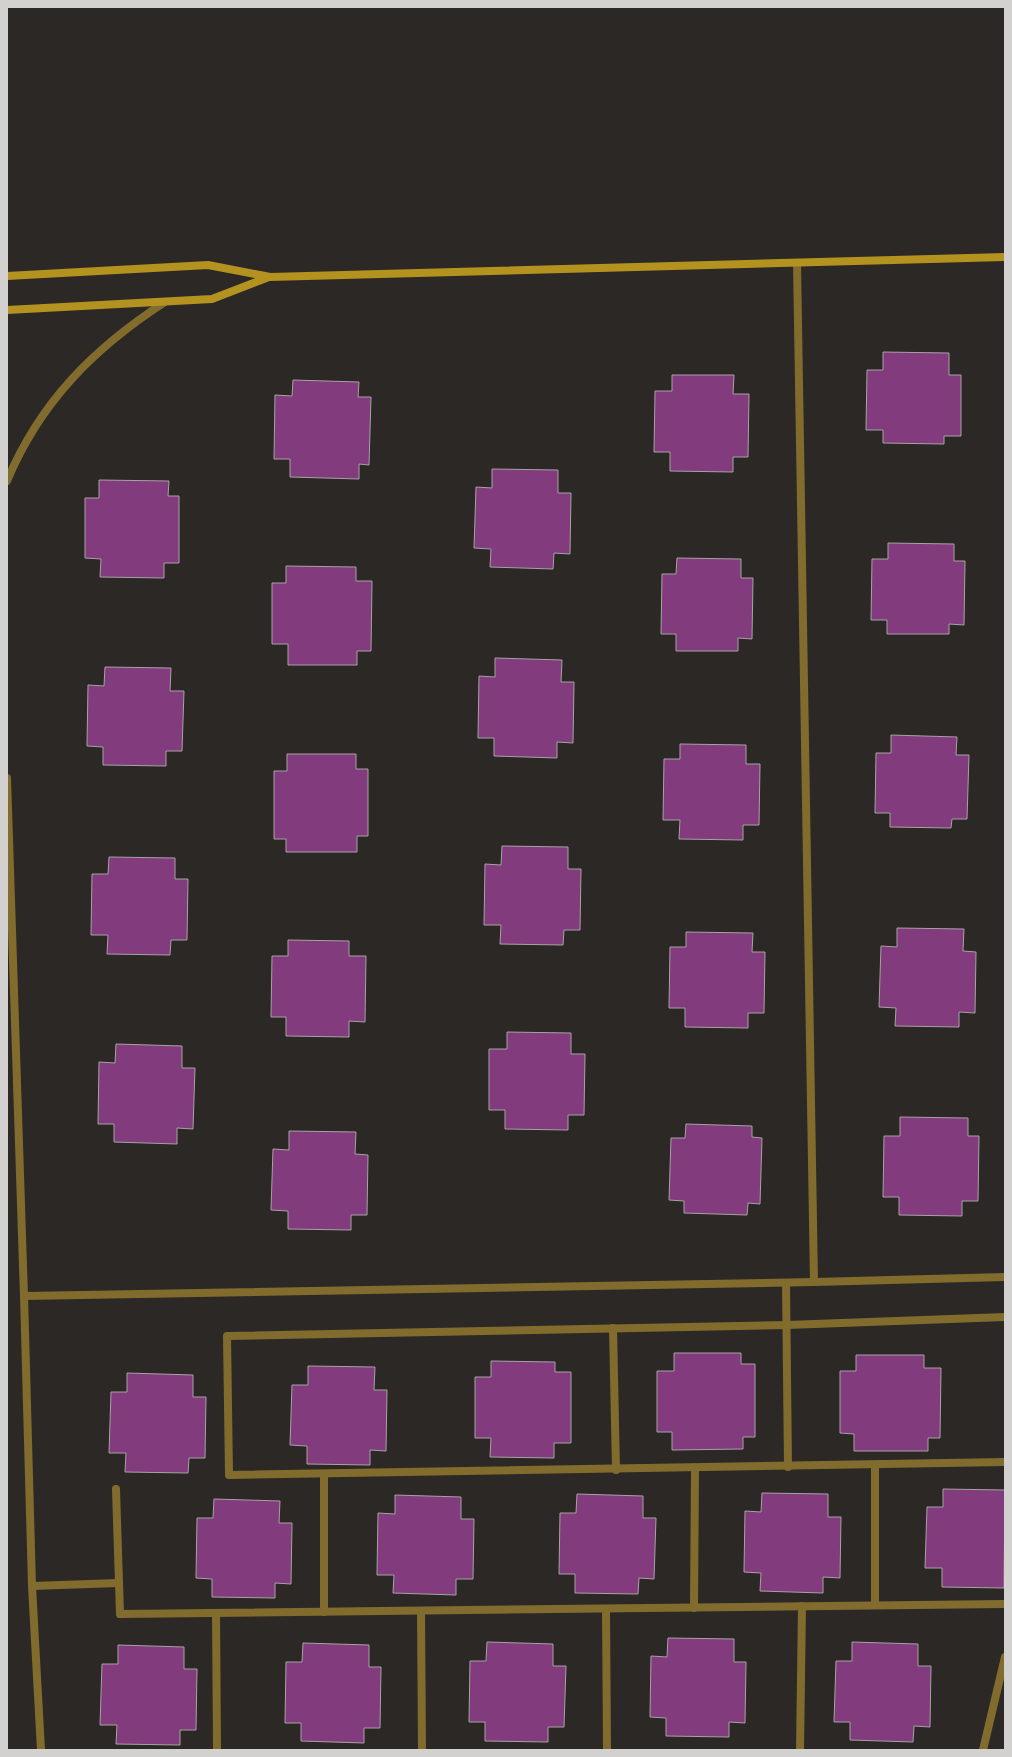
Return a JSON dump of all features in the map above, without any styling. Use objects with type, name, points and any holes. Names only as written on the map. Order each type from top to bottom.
[{"type":"main road","points":[[7,276],[208,265],[270,277],[1005,257]]},
{"type":"main road","points":[[7,310],[212,299],[270,277]]},
{"type":"street","points":[[796,263],[814,1282]]},
{"type":"street","points":[[7,481],[31,433],[53,401],[78,371],[104,346],[134,322],[164,302]]},
{"type":"street","points":[[7,778],[32,1586],[42,1750]]},
{"type":"street","points":[[24,1296],[786,1283],[1005,1277]]},
{"type":"street","points":[[786,1283],[788,1467]]},
{"type":"street","points":[[1005,1317],[787,1325],[228,1336],[229,1475],[875,1466],[1005,1462]]},
{"type":"street","points":[[613,1328],[616,1470]]},
{"type":"street","points":[[875,1466],[875,1605]]},
{"type":"street","points":[[694,1608],[695,1468]]},
{"type":"street","points":[[324,1474],[324,1612]]},
{"type":"street","points":[[116,1489],[120,1614],[1005,1604]]},
{"type":"street","points":[[32,1586],[119,1583]]},
{"type":"street","points":[[800,1750],[802,1606]]},
{"type":"street","points":[[606,1609],[607,1750]]},
{"type":"street","points":[[421,1611],[422,1750]]},
{"type":"street","points":[[216,1613],[217,1750]]},
{"type":"street","points":[[983,1750],[1005,1657]]},
{"type":"building","points":[[883,352],[949,353],[949,375],[961,375],[961,436],[944,436],[944,444],[883,443],[883,430],[866,430],[867,370],[883,370]]},
{"type":"building","points":[[672,375],[734,375],[733,394],[749,394],[748,457],[733,457],[733,472],[670,471],[670,452],[654,452],[655,391],[672,391]]},
{"type":"building","points":[[293,380],[359,382],[358,397],[371,397],[369,465],[359,464],[359,479],[290,477],[290,459],[274,459],[275,395],[292,396]]},
{"type":"building","points":[[492,469],[558,470],[558,493],[571,493],[570,554],[554,553],[553,569],[490,567],[491,549],[474,548],[476,487],[492,488]]},
{"type":"building","points":[[99,480],[169,481],[168,496],[179,496],[179,563],[164,563],[164,578],[100,577],[101,559],[85,558],[85,498],[99,498]]},
{"type":"building","points":[[888,543],[954,544],[954,561],[965,561],[964,625],[949,624],[949,634],[887,634],[887,620],[871,620],[872,559],[888,559]]},
{"type":"building","points":[[677,558],[741,559],[741,578],[753,578],[752,639],[738,638],[738,651],[676,651],[676,634],[661,634],[662,574],[676,574]]},
{"type":"building","points":[[286,566],[356,567],[356,581],[372,581],[371,651],[357,651],[357,665],[288,665],[288,644],[272,644],[272,583],[286,583]]},
{"type":"building","points":[[495,658],[562,660],[561,682],[574,682],[573,743],[557,742],[557,758],[494,756],[494,738],[478,738],[479,676],[495,677]]},
{"type":"building","points":[[105,667],[171,668],[170,691],[184,691],[182,751],[166,751],[166,766],[103,765],[103,747],[87,746],[88,685],[104,686]]},
{"type":"building","points":[[891,735],[957,737],[956,755],[969,755],[967,819],[952,819],[951,828],[890,827],[890,813],[875,813],[876,753],[891,753]]},
{"type":"building","points":[[680,744],[746,745],[746,764],[760,764],[759,825],[743,825],[743,840],[679,839],[680,820],[663,820],[664,759],[680,759]]},
{"type":"building","points":[[287,754],[356,754],[356,769],[368,769],[368,836],[357,836],[357,852],[286,852],[286,839],[274,839],[274,771],[287,771]]},
{"type":"building","points":[[502,846],[568,847],[568,869],[581,869],[580,930],[564,930],[563,945],[500,944],[501,925],[484,925],[485,864],[501,865]]},
{"type":"building","points":[[109,857],[175,858],[175,879],[188,879],[187,940],[171,940],[170,955],[107,954],[108,935],[91,935],[92,874],[108,874]]},
{"type":"building","points":[[897,928],[964,929],[963,951],[976,952],[975,1013],[959,1012],[959,1027],[895,1026],[896,1008],[879,1007],[881,946],[897,947]]},
{"type":"building","points":[[686,932],[753,933],[752,952],[765,952],[764,1013],[748,1013],[748,1028],[685,1027],[685,1008],[669,1008],[670,947],[686,947]]},
{"type":"building","points":[[288,940],[349,941],[349,956],[366,956],[365,1022],[349,1021],[349,1037],[286,1036],[286,1017],[271,1017],[272,956],[288,956]]},
{"type":"building","points":[[507,1032],[571,1033],[571,1054],[585,1054],[584,1115],[568,1115],[568,1130],[505,1129],[505,1110],[489,1110],[489,1049],[507,1049]]},
{"type":"building","points":[[116,1044],[182,1046],[182,1068],[195,1068],[193,1129],[177,1128],[177,1144],[114,1142],[114,1124],[98,1124],[99,1062],[115,1063]]},
{"type":"building","points":[[900,1117],[968,1118],[968,1136],[979,1136],[978,1201],[962,1201],[962,1216],[899,1215],[899,1197],[883,1197],[884,1136],[900,1136]]},
{"type":"building","points":[[686,1124],[752,1126],[752,1137],[762,1138],[760,1204],[748,1203],[747,1215],[684,1213],[684,1201],[669,1200],[671,1138],[685,1138]]},
{"type":"building","points":[[289,1131],[356,1132],[355,1154],[368,1155],[367,1215],[351,1215],[351,1230],[288,1229],[288,1211],[271,1210],[273,1149],[289,1150]]},
{"type":"building","points":[[674,1353],[741,1353],[741,1364],[755,1364],[755,1437],[743,1437],[743,1449],[672,1450],[672,1432],[657,1432],[657,1371],[674,1371]]},
{"type":"building","points":[[856,1355],[924,1355],[924,1368],[941,1368],[940,1438],[928,1438],[928,1451],[854,1451],[854,1434],[840,1433],[840,1371],[856,1371]]},
{"type":"building","points":[[491,1361],[555,1362],[555,1372],[571,1372],[571,1443],[554,1443],[554,1458],[490,1457],[491,1438],[475,1438],[475,1377],[491,1377]]},
{"type":"building","points":[[308,1366],[375,1367],[374,1390],[387,1390],[386,1451],[370,1450],[370,1465],[307,1464],[307,1446],[290,1445],[292,1385],[308,1385]]},
{"type":"building","points":[[127,1373],[193,1375],[193,1397],[206,1397],[205,1458],[189,1458],[188,1473],[125,1472],[126,1453],[109,1453],[111,1392],[127,1392]]},
{"type":"building","points":[[943,1489],[1005,1490],[1004,1588],[942,1587],[942,1568],[925,1568],[927,1507],[943,1507]]},
{"type":"building","points":[[762,1493],[828,1494],[828,1517],[841,1517],[840,1578],[823,1577],[823,1593],[760,1591],[761,1573],[744,1572],[745,1511],[761,1512]]},
{"type":"building","points":[[577,1494],[643,1496],[643,1518],[656,1518],[654,1579],[639,1578],[638,1594],[575,1593],[575,1574],[559,1574],[560,1513],[576,1513]]},
{"type":"building","points":[[395,1495],[461,1497],[461,1519],[474,1519],[473,1579],[456,1579],[456,1595],[393,1593],[394,1575],[377,1575],[378,1513],[395,1514]]},
{"type":"building","points":[[214,1499],[280,1501],[279,1523],[292,1523],[291,1584],[275,1583],[275,1598],[212,1597],[212,1579],[196,1578],[197,1518],[213,1518]]},
{"type":"building","points":[[668,1638],[734,1639],[734,1662],[746,1662],[745,1723],[729,1722],[729,1737],[666,1736],[666,1718],[650,1717],[651,1656],[667,1657]]},
{"type":"building","points":[[487,1642],[553,1644],[553,1666],[566,1666],[564,1727],[548,1727],[548,1742],[485,1741],[485,1722],[469,1722],[470,1661],[486,1661]]},
{"type":"building","points":[[852,1642],[918,1644],[918,1666],[931,1666],[930,1727],[914,1726],[913,1742],[850,1740],[850,1722],[834,1722],[836,1661],[852,1661]]},
{"type":"building","points":[[303,1643],[369,1645],[369,1667],[381,1667],[380,1728],[364,1728],[364,1743],[301,1741],[301,1723],[285,1723],[286,1662],[302,1662]]},
{"type":"building","points":[[118,1645],[184,1647],[184,1669],[197,1669],[196,1730],[180,1730],[180,1745],[116,1744],[117,1725],[100,1725],[102,1664],[118,1664]]}]
